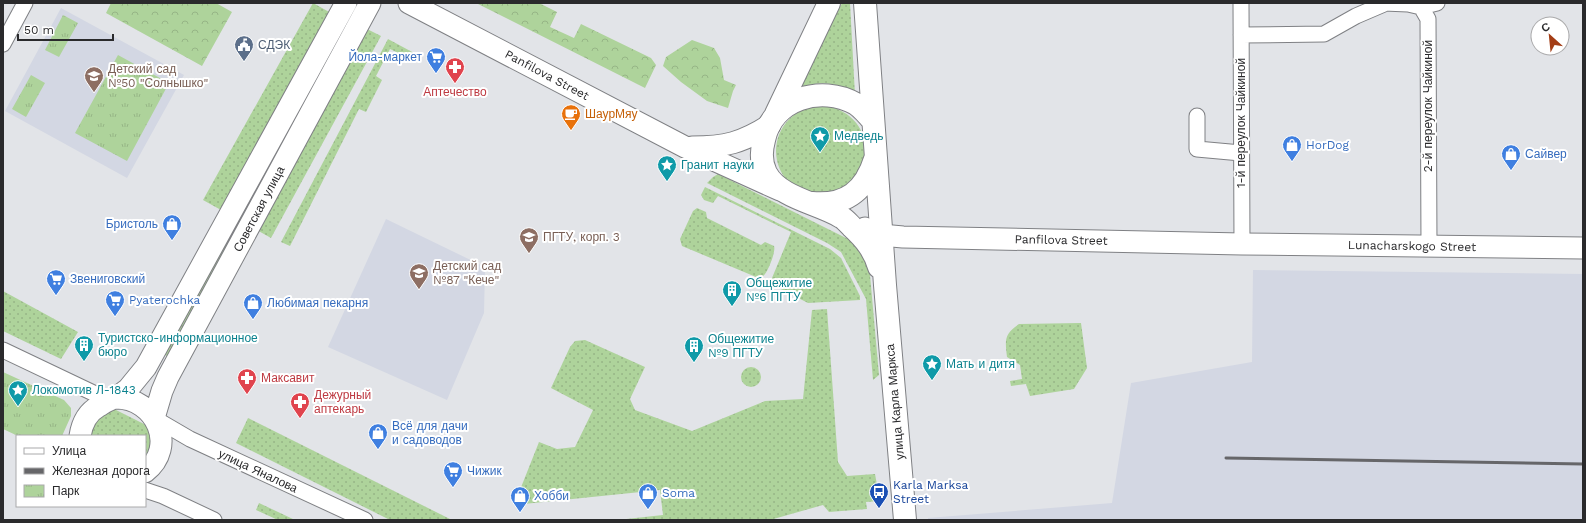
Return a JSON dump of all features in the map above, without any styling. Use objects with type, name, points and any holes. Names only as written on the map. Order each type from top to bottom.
[{"type":"main road","name":"Советская улица","points":[[80,435],[82,426],[88,415],[96,407],[128,389],[146,367],[346,3]]},
{"type":"main road","name":"Советская улица","points":[[154,418],[168,377],[370,3]]},
{"type":"main road","name":"Panfilova Street","points":[[409,3],[685,147],[780,190]]},
{"type":"main road","points":[[829,3],[772,120],[765,136],[762,148],[762,160],[765,172],[770,180],[780,190],[808,202],[825,204],[837,202],[850,196],[862,186],[870,174],[876,158],[865,3]]},
{"type":"main road","points":[[772,120],[792,102],[814,96],[825,95],[846,100],[856,105],[865,111],[873,121]]},
{"type":"main road","name":"Panfilova Street","points":[[685,147],[713,147],[744,140],[772,120]]},
{"type":"main road","name":"улица Карла Маркса","points":[[876,158],[905,520]]},
{"type":"main road","name":"улица Карла Маркса","points":[[808,202],[842,217],[864,238],[875,253],[885,285]]},
{"type":"main road","name":"Panfilova Street","points":[[842,217],[881,235],[903,237],[1242,244]]},
{"type":"main road","name":"Lunacharskogo Street","points":[[1242,244],[1583,248]]},
{"type":"main road","points":[[112,399],[132,401],[143,406],[154,418],[159,427],[161,439],[160,450],[156,460],[146,471]]},
{"type":"street","points":[[3,44],[25,3]]},
{"type":"street","name":"1-й переулок Чайкиной","points":[[1241,3],[1242,244]]},
{"type":"street","points":[[1241,36],[1324,34],[1356,16],[1384,4],[1408,4],[1421,7],[1437,3]]},
{"type":"street","name":"2-й переулок Чайкиной","points":[[1421,7],[1428,19],[1429,246]]},
{"type":"street","points":[[1197,116],[1197,149],[1241,153]]},
{"type":"street","points":[[3,350],[112,399]]},
{"type":"street","name":"улица Яналова","points":[[154,418],[190,439],[365,520]]},
{"type":"street","points":[[146,490],[163,496],[214,520]]},
{"type":"shaded area","name":"Детский сад №50 \"Солнышко\"","points":[[61,8],[184,75],[127,178],[5,111]]},
{"type":"shaded area","name":"Детский сад №87 \"Кече\"","points":[[386,219],[485,267],[484,313],[447,400],[328,347]]},
{"type":"shaded area","points":[[1253,270],[1583,274],[1583,520],[928,520],[928,518],[1112,503],[1131,383],[1252,362]]},
{"type":"green space","points":[[111,3],[216,3],[232,12],[202,66],[106,13]]},
{"type":"green space","points":[[313,3],[331,13],[221,210],[203,200]]},
{"type":"green space","points":[[476,3],[539,3],[557,12],[550,27],[574,38],[581,24],[651,58],[656,65],[645,88]]},
{"type":"green space","points":[[842,3],[850,3],[855,95],[841,87],[823,83],[800,87]]},
{"type":"green space","points":[[63,15],[78,23],[59,57],[45,50]]},
{"type":"green space","points":[[347,21],[350,23],[169,357],[163,354]]},
{"type":"green space","points":[[365,28],[381,36],[271,238],[255,229]]},
{"type":"green space","points":[[388,39],[414,53],[411,59],[390,49],[376,76],[382,80],[366,112],[359,109],[290,246],[281,242]]},
{"type":"green space","points":[[692,40],[714,48],[720,58],[724,80],[736,85],[728,108],[707,101],[681,82],[663,66],[666,57]]},
{"type":"green space","points":[[118,55],[169,83],[127,161],[75,133]]},
{"type":"green space","points":[[31,75],[45,83],[26,117],[12,109]]},
{"type":"green space","points":[[821,106],[838,110],[853,119],[862,134],[866,151],[862,168],[853,183],[838,192],[821,196],[804,192],[789,183],[780,168],[776,151],[780,134],[789,119],[804,110]]},
{"type":"green space","points":[[718,174],[852,241],[869,264],[879,375],[873,380],[866,299],[841,252],[827,243],[707,183]]},
{"type":"green space","points":[[705,187],[830,249],[841,258],[860,296],[860,300],[808,303],[773,285],[771,281],[772,278],[791,232],[718,196],[713,203],[704,200],[701,195]]},
{"type":"green space","points":[[697,208],[706,212],[707,218],[761,245],[765,242],[774,246],[772,260],[764,275],[761,277],[756,277],[682,246],[680,239],[693,211]]},
{"type":"green space","points":[[3,291],[78,332],[61,359],[3,331]]},
{"type":"green space","points":[[827,309],[838,462],[847,476],[875,474],[880,501],[866,502],[867,509],[829,512],[823,505],[770,520],[617,520],[663,515],[660,490],[514,505],[539,442],[557,449],[575,447],[593,410],[551,388],[570,347],[575,341],[585,340],[645,367],[630,399],[635,410],[692,431],[765,401],[803,399],[812,310]]},
{"type":"green space","points":[[1081,323],[1087,368],[1074,389],[1030,396],[1026,384],[1011,386],[1010,381],[1022,379],[1020,365],[1007,357],[1006,342],[1008,334],[1014,328],[1019,324]]},
{"type":"green space","points":[[751,367],[758,370],[761,377],[758,384],[751,387],[744,384],[741,377],[744,370]]},
{"type":"green space","points":[[3,372],[64,400],[71,408],[71,416],[62,435],[16,435],[3,429]]},
{"type":"green space","points":[[114,409],[150,427],[153,439],[146,458],[146,435],[89,435],[95,421]]},
{"type":"green space","points":[[248,418],[452,520],[390,520],[236,443]]},
{"type":"green space","points":[[259,503],[295,520],[278,520],[256,510]]},
{"type":"railway","points":[[1226,458],[1583,464]]},
{"type":"place","name":"СДЭК","points":[[244,62]]},
{"type":"place","name":"Йола-маркет","points":[[436,74]]},
{"type":"place","name":"Аптечество","points":[[455,84]]},
{"type":"place","name":"Детский сад №50 \"Солнышко\"","points":[[94,93]]},
{"type":"place","name":"ШаурМяу","points":[[571,131]]},
{"type":"place","name":"Медведь","points":[[820,153]]},
{"type":"place","name":"HorDog","points":[[1292,162]]},
{"type":"place","name":"Сайвер","points":[[1511,171]]},
{"type":"place","name":"Гранит науки","points":[[667,182]]},
{"type":"place","name":"Бристоль","points":[[172,241]]},
{"type":"place","name":"ПГТУ, корп. 3","points":[[529,254]]},
{"type":"place","name":"Детский сад №87 \"Кече\"","points":[[419,290]]},
{"type":"place","name":"Звениговский","points":[[56,296]]},
{"type":"place","name":"Общежитие №6 ПГТУ","points":[[732,307]]},
{"type":"place","name":"Pyaterochka","points":[[115,317]]},
{"type":"place","name":"Любимая пекарня","points":[[253,320]]},
{"type":"place","name":"Туристско-информационное бюро","points":[[84,362]]},
{"type":"place","name":"Общежитие №9 ПГТУ","points":[[694,363]]},
{"type":"place","name":"Мать и дитя","points":[[932,381]]},
{"type":"place","name":"Максавит","points":[[247,395]]},
{"type":"place","name":"Локомотив Л-1843","points":[[18,407]]},
{"type":"place","name":"Дежурный аптекарь","points":[[300,419]]},
{"type":"place","name":"Всё для дачи и садоводов","points":[[378,450]]},
{"type":"place","name":"Чижик","points":[[453,488]]},
{"type":"place","name":"Karla Marksa Street","points":[[879,509]]},
{"type":"place","name":"Soma","points":[[648,510]]},
{"type":"place","name":"Хобби","points":[[520,513]]}]
